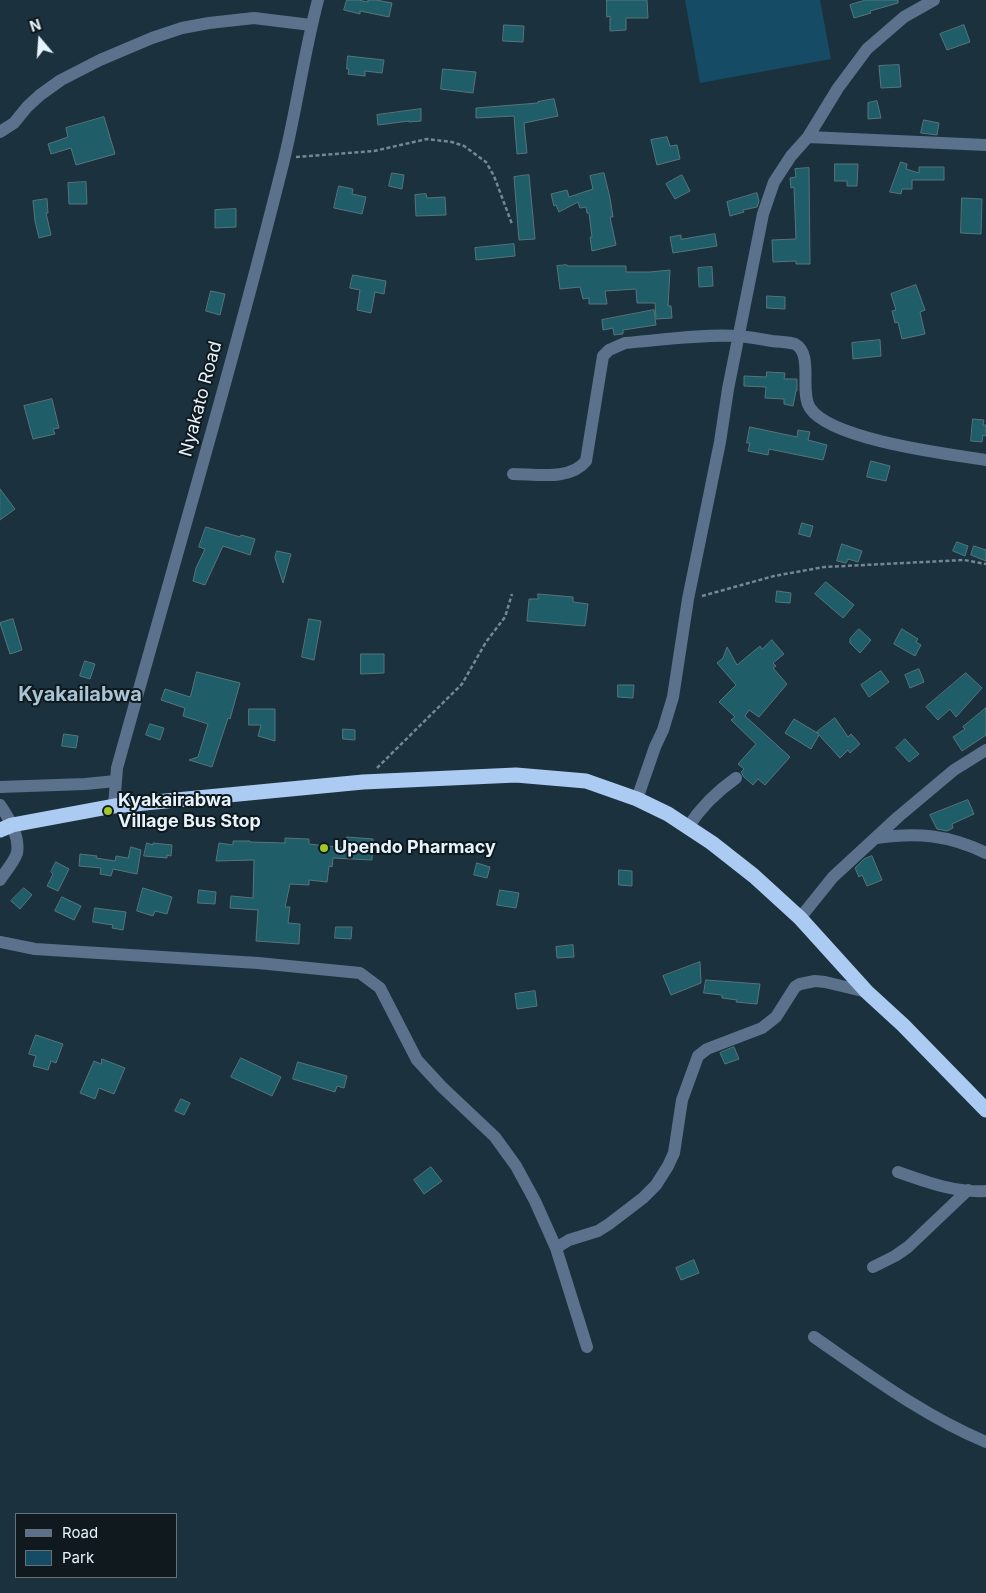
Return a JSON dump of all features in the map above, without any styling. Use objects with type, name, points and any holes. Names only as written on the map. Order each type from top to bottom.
[{"type":"highway","points":[[6,827],[114,806],[363,782],[516,775],[586,780],[637,799],[668,814],[754,876],[800,918],[867,992],[986,1110]]},
{"type":"street","name":"Nyakato Road","points":[[114,806],[117,768],[284,158],[311,25],[318,0]]},
{"type":"street","points":[[637,799],[663,730],[673,697],[688,599],[708,502],[738,336],[763,214],[774,182],[791,156],[808,137],[838,88],[867,48],[904,17],[934,0]]},
{"type":"street","points":[[0,132],[14,123],[40,95],[61,80],[100,60],[152,38],[182,28],[254,18],[311,25]]},
{"type":"street","points":[[808,137],[986,145]]},
{"type":"street","points":[[513,474],[567,474],[581,467],[586,461],[603,356],[609,350],[624,343],[738,336],[794,344],[802,351],[805,363],[806,400],[811,410],[822,419],[840,428],[900,446],[986,460]]},
{"type":"street","points":[[800,918],[833,877],[903,813],[954,770],[986,750]]},
{"type":"street","points":[[688,827],[707,802],[736,778]]},
{"type":"street","points":[[0,787],[116,781]]},
{"type":"street","points":[[0,805],[6,827],[18,843],[16,855],[0,880]]},
{"type":"street","points":[[877,838],[899,835],[925,835],[964,844],[986,853]]},
{"type":"street","points":[[0,942],[36,949],[258,963],[360,973],[380,988],[417,1060],[442,1087],[495,1137],[516,1166],[535,1201],[556,1248],[587,1347]]},
{"type":"street","points":[[556,1248],[569,1240],[598,1231],[643,1198],[656,1186],[674,1153],[684,1095],[698,1056],[707,1049],[762,1028],[776,1017],[795,987],[800,984],[815,981],[825,982],[867,992]]},
{"type":"street","points":[[898,1172],[936,1185],[986,1191]]},
{"type":"street","points":[[873,1267],[908,1247],[968,1190]]},
{"type":"street","points":[[814,1336],[903,1398],[957,1430],[986,1442]]},
{"type":"path","points":[[284,158],[374,151],[427,139],[452,142],[464,146],[486,162],[494,176],[512,224]]},
{"type":"path","points":[[688,599],[774,576],[824,566],[964,560],[986,564]]},
{"type":"path","points":[[363,782],[462,684],[486,642],[505,618],[512,594]]},
{"type":"green space","points":[[685,0],[820,0],[831,59],[700,83]]},
{"type":"building","points":[[347,0],[368,2],[368,0],[376,0],[392,3],[389,17],[344,10]]},
{"type":"building","points":[[607,0],[647,0],[648,18],[626,18],[626,30],[610,31],[610,16],[607,17]]},
{"type":"building","points":[[866,0],[898,0],[898,3],[854,18],[850,5]]},
{"type":"building","points":[[504,25],[524,26],[523,42],[503,41]]},
{"type":"building","points":[[964,25],[970,42],[947,50],[940,34]]},
{"type":"building","points":[[348,56],[384,60],[382,73],[365,71],[365,76],[348,74]]},
{"type":"building","points":[[899,65],[901,87],[881,88],[879,66]]},
{"type":"building","points":[[443,69],[476,72],[473,93],[441,89]]},
{"type":"building","points":[[554,99],[558,116],[524,123],[527,153],[517,154],[514,116],[476,118],[476,108],[538,103]]},
{"type":"building","points":[[877,101],[881,118],[868,119],[868,103]]},
{"type":"building","points":[[421,109],[421,121],[378,125],[377,115]]},
{"type":"building","points":[[104,117],[115,154],[76,165],[71,148],[51,154],[48,144],[68,137],[66,128]]},
{"type":"building","points":[[924,120],[939,123],[937,135],[921,133]]},
{"type":"building","points":[[667,137],[670,146],[677,145],[680,159],[657,165],[651,140]]},
{"type":"building","points":[[901,162],[907,164],[906,169],[919,173],[919,167],[944,167],[944,180],[912,180],[912,189],[902,189],[901,194],[890,192]]},
{"type":"building","points":[[835,164],[858,164],[857,186],[847,186],[847,181],[835,181]]},
{"type":"building","points":[[809,168],[810,264],[796,264],[796,261],[773,262],[772,240],[796,239],[794,187],[791,188],[790,178],[796,177],[795,169]]},
{"type":"building","points":[[392,173],[404,175],[402,189],[389,186]]},
{"type":"building","points":[[604,173],[610,198],[613,217],[610,217],[616,245],[592,251],[589,213],[587,213],[586,207],[580,208],[578,202],[559,212],[556,205],[554,206],[551,194],[567,190],[569,197],[593,189],[590,176]]},
{"type":"building","points":[[529,175],[535,239],[519,240],[514,177]]},
{"type":"building","points":[[682,175],[690,191],[675,199],[666,184]]},
{"type":"building","points":[[86,182],[87,204],[69,204],[68,183]]},
{"type":"building","points":[[339,186],[353,189],[352,194],[366,197],[362,214],[334,208]]},
{"type":"building","points":[[757,193],[759,201],[757,207],[743,210],[744,212],[730,216],[727,202]]},
{"type":"building","points":[[426,194],[427,198],[445,197],[446,215],[416,216],[415,195]]},
{"type":"building","points":[[962,198],[982,199],[981,234],[961,233]]},
{"type":"building","points":[[47,199],[48,213],[46,213],[51,235],[39,238],[33,201]]},
{"type":"building","points":[[236,209],[236,227],[215,228],[215,210]]},
{"type":"building","points":[[715,234],[717,246],[673,253],[670,237],[681,235],[681,239]]},
{"type":"building","points":[[514,244],[515,256],[476,260],[475,248]]},
{"type":"building","points":[[557,266],[626,266],[626,272],[670,270],[668,306],[671,306],[672,318],[656,319],[655,303],[637,303],[636,289],[605,291],[607,304],[589,304],[589,298],[583,299],[580,287],[560,289]]},
{"type":"building","points":[[712,267],[713,286],[699,287],[698,268]]},
{"type":"building","points":[[353,275],[386,281],[384,294],[375,292],[371,313],[357,310],[360,290],[350,288]]},
{"type":"building","points":[[916,285],[925,310],[920,312],[925,334],[902,339],[898,322],[895,323],[892,311],[896,310],[891,294]]},
{"type":"building","points":[[211,291],[225,294],[220,315],[206,311]]},
{"type":"building","points":[[767,296],[785,297],[785,309],[767,308]]},
{"type":"building","points":[[654,310],[656,325],[623,330],[623,334],[614,335],[613,328],[603,330],[602,320]]},
{"type":"building","points":[[880,340],[881,356],[853,359],[852,343]]},
{"type":"building","points":[[767,372],[785,373],[784,379],[797,379],[797,391],[793,406],[784,404],[784,399],[765,398],[766,387],[744,386],[744,376],[766,377]]},
{"type":"building","points":[[52,399],[59,428],[53,429],[55,434],[33,439],[24,406]]},
{"type":"building","points":[[973,419],[984,420],[983,425],[986,425],[986,436],[983,435],[982,442],[971,441]]},
{"type":"building","points":[[750,427],[797,437],[798,430],[810,432],[808,440],[827,445],[823,460],[769,449],[768,455],[748,451],[750,443],[747,443]]},
{"type":"building","points":[[871,461],[890,466],[886,481],[867,477]]},
{"type":"building","points":[[0,489],[15,509],[0,520]]},
{"type":"building","points":[[802,523],[813,526],[810,537],[799,534]]},
{"type":"building","points":[[206,527],[240,537],[241,535],[255,539],[250,555],[223,546],[205,585],[193,581],[196,568],[205,549],[199,547]]},
{"type":"building","points":[[957,542],[968,546],[965,556],[953,551]]},
{"type":"building","points":[[842,544],[862,551],[858,562],[848,559],[846,563],[837,561]]},
{"type":"building","points":[[974,546],[986,550],[986,561],[971,555]]},
{"type":"building","points":[[277,551],[291,554],[283,583],[275,558]]},
{"type":"building","points":[[826,582],[854,605],[843,618],[815,594]]},
{"type":"building","points":[[777,591],[791,593],[790,603],[776,602]]},
{"type":"building","points":[[538,594],[573,597],[573,602],[588,604],[585,626],[527,621],[529,599],[538,599]]},
{"type":"building","points":[[13,619],[22,650],[10,654],[0,623]]},
{"type":"building","points":[[309,619],[321,621],[314,660],[302,657]]},
{"type":"building","points":[[859,629],[871,640],[860,653],[850,643],[850,639]]},
{"type":"building","points":[[902,629],[918,639],[916,642],[921,645],[915,656],[894,644]]},
{"type":"building","points":[[772,640],[784,654],[773,663],[776,666],[773,668],[787,684],[759,717],[749,710],[745,716],[790,757],[765,785],[758,779],[753,785],[744,777],[741,772],[744,769],[738,764],[756,744],[731,720],[735,717],[719,702],[736,685],[717,663],[723,658],[727,647],[737,665],[760,646],[762,649]]},
{"type":"building","points":[[361,654],[384,654],[384,673],[361,674]]},
{"type":"building","points":[[85,661],[95,664],[90,679],[80,676]]},
{"type":"building","points":[[919,669],[924,682],[910,688],[905,675]]},
{"type":"building","points":[[881,671],[889,682],[869,697],[861,685]]},
{"type":"building","points":[[197,672],[240,683],[230,719],[228,718],[212,767],[189,760],[198,757],[208,724],[183,716],[185,708],[161,700],[165,689],[190,697]]},
{"type":"building","points":[[966,673],[982,688],[956,717],[950,709],[938,720],[926,707]]},
{"type":"building","points":[[618,685],[634,685],[633,698],[618,697]]},
{"type":"building","points":[[986,708],[986,735],[962,751],[953,737],[965,729],[963,727]]},
{"type":"building","points":[[249,709],[275,709],[275,741],[258,736],[261,725],[249,725]]},
{"type":"building","points":[[835,718],[848,737],[851,734],[860,744],[850,753],[848,750],[840,758],[819,735],[811,749],[785,733],[794,719],[819,734],[817,732]]},
{"type":"building","points":[[150,724],[164,728],[160,740],[146,735]]},
{"type":"building","points":[[343,729],[355,730],[355,740],[343,739]]},
{"type":"building","points":[[64,734],[78,736],[76,748],[62,746]]},
{"type":"building","points":[[905,739],[919,754],[909,762],[896,748]]},
{"type":"building","points":[[968,800],[974,814],[952,824],[953,828],[947,831],[937,829],[930,815]]},
{"type":"building","points":[[347,837],[373,839],[372,860],[333,858],[332,867],[329,866],[327,882],[309,880],[309,885],[290,884],[285,907],[290,907],[288,923],[300,924],[299,944],[256,941],[258,910],[230,908],[231,896],[253,898],[254,860],[216,861],[219,843],[233,845],[233,841],[250,841],[285,843],[285,838],[309,839],[309,844],[346,848]]},
{"type":"building","points":[[147,843],[153,845],[153,843],[172,845],[171,856],[167,855],[167,858],[144,856]]},
{"type":"building","points":[[131,847],[141,850],[137,874],[113,869],[111,876],[100,874],[101,868],[79,866],[80,854],[115,861],[116,856],[128,858]]},
{"type":"building","points":[[872,856],[882,880],[867,886],[862,875],[859,877],[855,868],[864,859]]},
{"type":"building","points":[[56,862],[69,869],[58,891],[47,886]]},
{"type":"building","points":[[477,863],[490,867],[487,878],[474,875]]},
{"type":"building","points":[[619,870],[632,871],[632,886],[619,885]]},
{"type":"building","points":[[24,888],[32,895],[20,909],[11,901]]},
{"type":"building","points":[[143,888],[172,897],[167,914],[155,911],[153,916],[137,911]]},
{"type":"building","points":[[199,890],[216,892],[215,904],[198,903]]},
{"type":"building","points":[[500,890],[519,893],[516,908],[497,905]]},
{"type":"building","points":[[62,897],[81,906],[74,920],[55,911]]},
{"type":"building","points":[[95,908],[126,912],[123,930],[112,928],[113,925],[93,922]]},
{"type":"building","points":[[336,927],[352,927],[351,939],[335,938]]},
{"type":"building","points":[[573,945],[574,957],[557,958],[556,947]]},
{"type":"building","points":[[700,962],[701,983],[671,995],[663,976]]},
{"type":"building","points":[[706,980],[760,984],[757,1004],[736,1002],[737,1000],[722,998],[722,995],[704,993]]},
{"type":"building","points":[[535,991],[537,1006],[517,1009],[515,994]]},
{"type":"building","points":[[36,1035],[63,1044],[56,1063],[51,1061],[48,1070],[33,1066],[36,1056],[29,1054]]},
{"type":"building","points":[[734,1047],[739,1059],[725,1064],[720,1053]]},
{"type":"building","points":[[241,1058],[281,1077],[272,1096],[231,1077]]},
{"type":"building","points":[[102,1059],[125,1068],[114,1094],[99,1088],[95,1099],[80,1093],[94,1061],[101,1064]]},
{"type":"building","points":[[298,1062],[347,1076],[344,1088],[337,1086],[335,1092],[293,1079]]},
{"type":"building","points":[[181,1099],[190,1103],[184,1115],[175,1111]]},
{"type":"building","points":[[431,1167],[442,1181],[424,1194],[414,1180]]},
{"type":"building","points":[[694,1260],[699,1273],[681,1280],[676,1268]]},
{"type":"place","name":"Kyakairabwa Village Bus Stop","points":[[108,811]]},
{"type":"place","name":"Upendo Pharmacy","points":[[324,848]]},
{"type":"district","name":"Kyakailabwa","points":[[80,695]]}]
